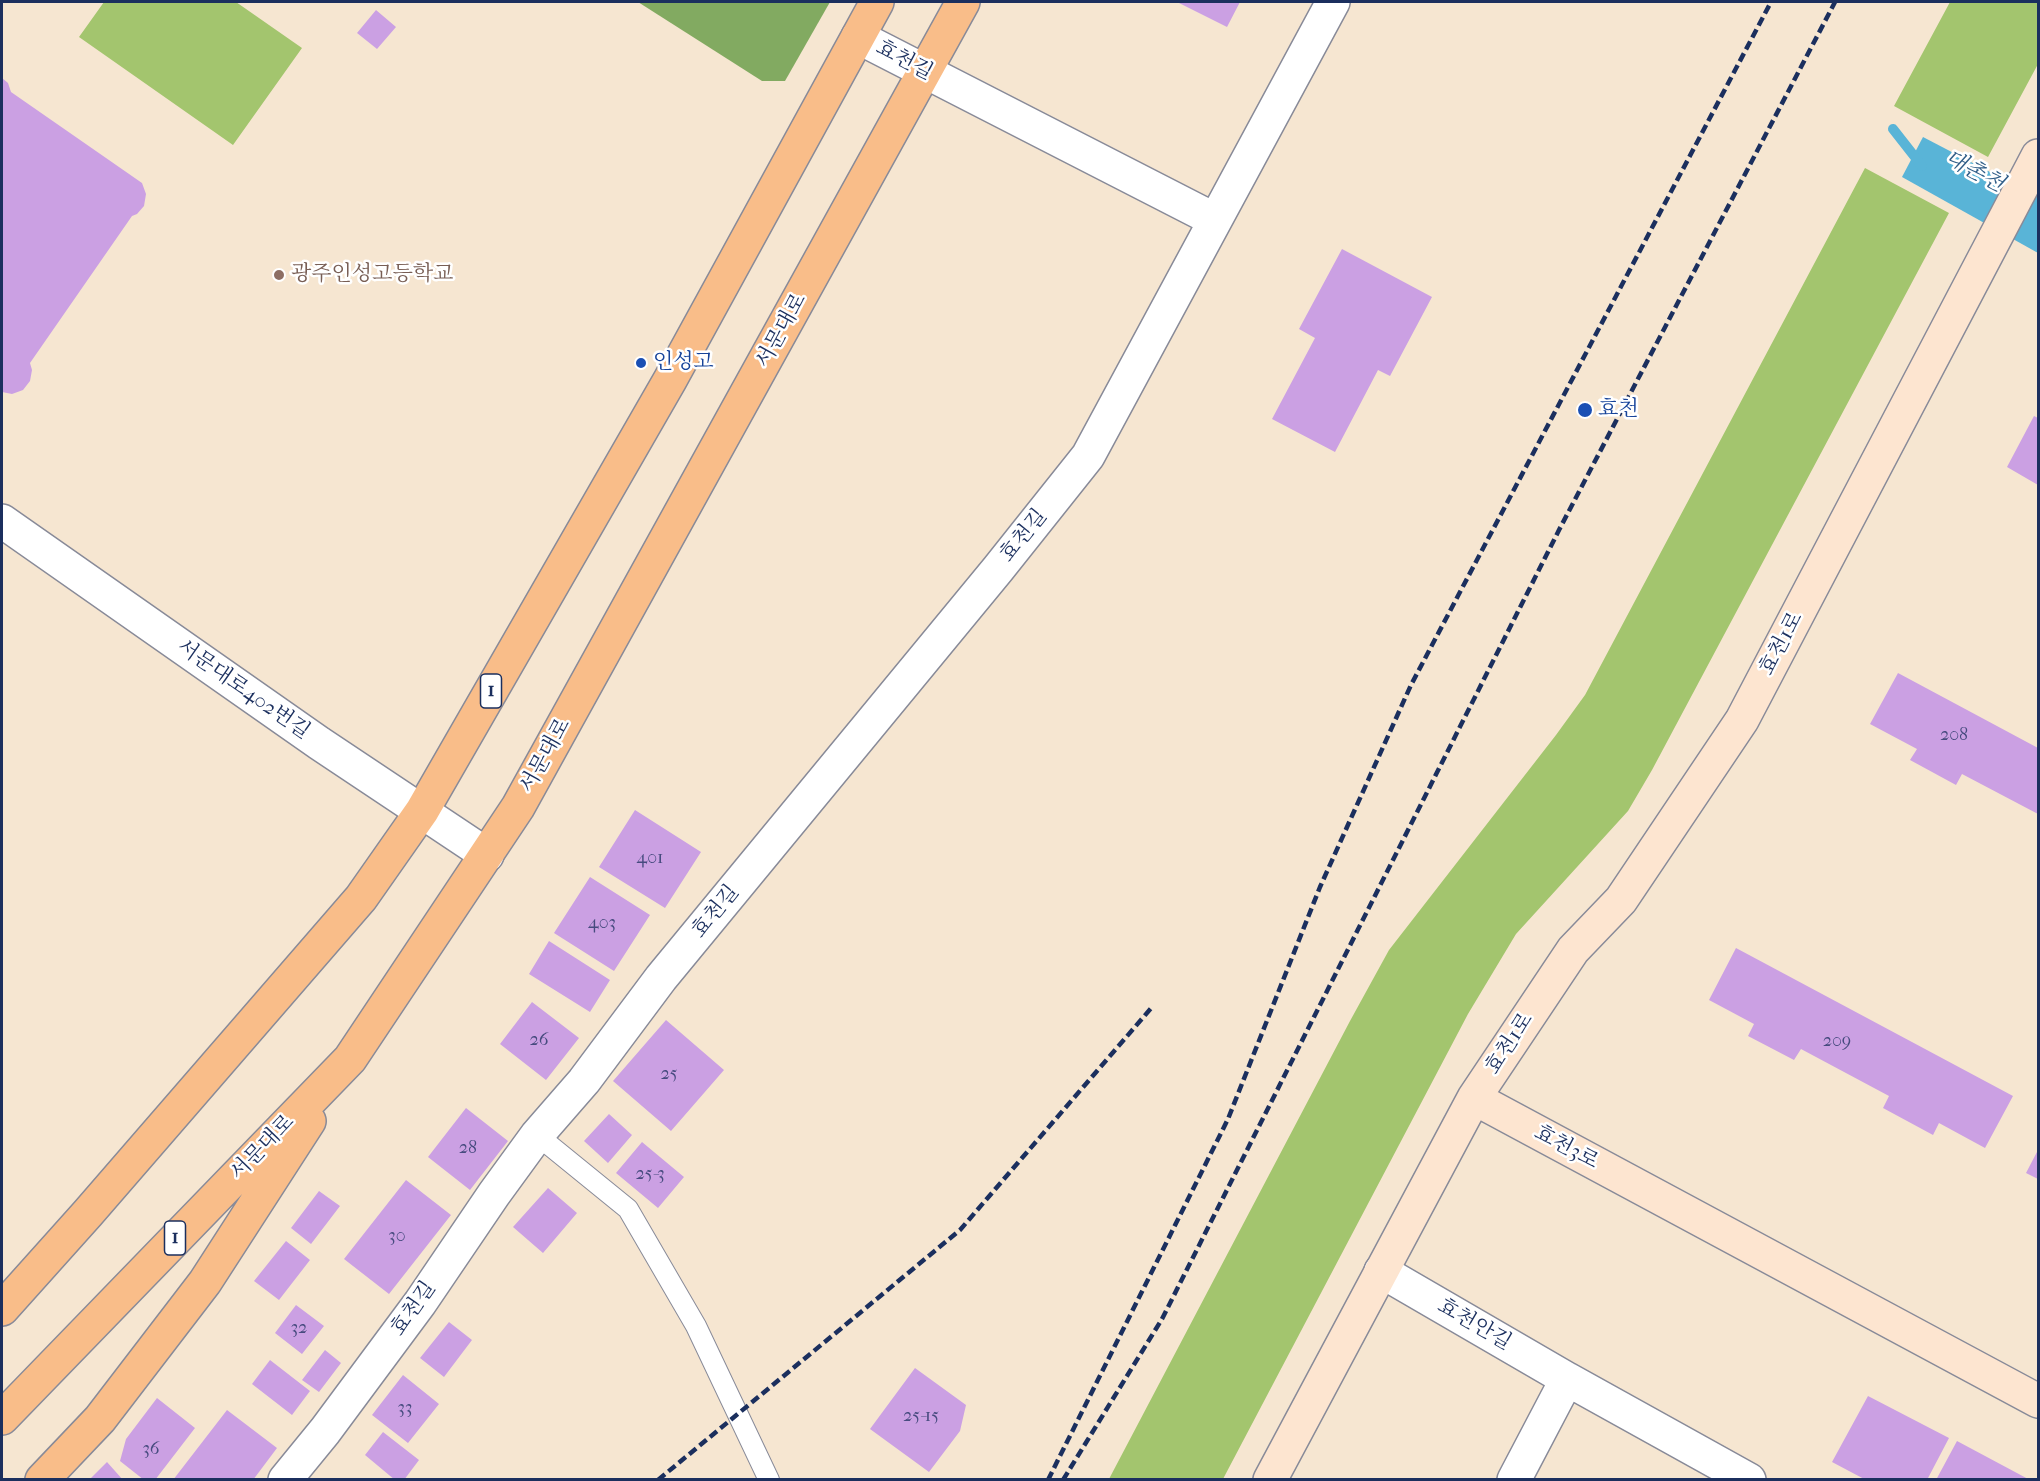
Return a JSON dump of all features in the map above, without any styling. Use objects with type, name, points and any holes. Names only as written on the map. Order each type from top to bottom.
[{"type":"main road","name":"1","points":[[2,1309],[361,898],[422,811],[670,380],[877,2]]},
{"type":"main road","name":"서문대로","points":[[2,1418],[350,1059],[524,797],[963,2]]},
{"type":"main road","points":[[42,1479],[100,1419],[205,1282],[350,1059]]},
{"type":"street","points":[[1215,220],[1333,2]]},
{"type":"street","name":"효천길","points":[[285,1479],[339,1413],[420,1303],[537,1135],[584,1081],[661,978],[998,569],[1088,456],[1215,220],[858,37]]},
{"type":"street","name":"효천1로","points":[[1474,1098],[1573,950],[1621,900],[1742,720],[2038,156]]},
{"type":"street","name":"서문대로402번길","points":[[2,521],[319,743],[487,855]]},
{"type":"street","points":[[1270,1479],[1474,1098]]},
{"type":"street","name":"효천3로","points":[[1474,1098],[2038,1401]]},
{"type":"street","name":"효천안길","points":[[1381,1271],[1567,1379],[1749,1479]]},
{"type":"street","points":[[1514,1479],[1567,1379]]},
{"type":"lane","points":[[537,1135],[628,1209],[696,1326],[769,1479]]},
{"type":"green space","points":[[104,2],[236,2],[302,48],[233,145],[79,37]]},
{"type":"green space","points":[[638,2],[830,2],[785,81],[762,81]]},
{"type":"green space","points":[[1950,2],[2038,2],[2038,64],[1988,157],[1894,106]]},
{"type":"green space","points":[[1865,168],[1949,213],[1652,770],[1628,811],[1516,934],[1468,1014],[1223,1479],[1109,1479],[1389,950],[1585,695]]},
{"type":"water","name":"대촌천","points":[[1923,137],[2038,197],[2038,253],[1902,177]]},
{"type":"building","points":[[1177,2],[1240,2],[1227,27]]},
{"type":"building","points":[[376,10],[396,27],[377,49],[357,33]]},
{"type":"building","points":[[2,78],[8,83],[11,92],[142,183],[146,194],[144,206],[132,216],[30,363],[32,370],[30,381],[23,390],[12,394],[2,392]]},
{"type":"building","points":[[1342,249],[1432,297],[1390,376],[1378,370],[1335,452],[1272,419],[1315,338],[1299,329]]},
{"type":"building","points":[[2034,416],[2038,418],[2038,485],[2007,467]]},
{"type":"building","points":[[1898,673],[2038,748],[2038,814],[1962,774],[1956,785],[1910,760],[1917,749],[1870,724]]},
{"type":"building","points":[[635,810],[701,852],[665,908],[599,867]]},
{"type":"building","points":[[590,877],[650,915],[614,971],[554,933]]},
{"type":"building","points":[[549,941],[610,980],[590,1012],[529,974]]},
{"type":"building","points":[[1736,948],[2013,1096],[1985,1148],[1939,1123],[1933,1135],[1883,1108],[1889,1096],[1801,1049],[1794,1060],[1748,1036],[1754,1024],[1709,1000]]},
{"type":"building","points":[[532,1002],[579,1038],[546,1080],[500,1044]]},
{"type":"building","points":[[666,1020],[724,1070],[671,1131],[613,1081]]},
{"type":"building","points":[[466,1108],[508,1141],[470,1190],[428,1157]]},
{"type":"building","points":[[609,1114],[632,1135],[608,1163],[584,1141]]},
{"type":"building","points":[[642,1142],[684,1177],[658,1208],[616,1173]]},
{"type":"building","points":[[2038,1150],[2038,1179],[2026,1173]]},
{"type":"building","points":[[406,1180],[451,1215],[389,1294],[344,1259]]},
{"type":"building","points":[[548,1188],[577,1213],[543,1253],[513,1227]]},
{"type":"building","points":[[319,1191],[340,1206],[311,1244],[291,1228]]},
{"type":"building","points":[[286,1241],[310,1260],[279,1300],[254,1281]]},
{"type":"building","points":[[296,1305],[324,1326],[302,1354],[275,1333]]},
{"type":"building","points":[[449,1322],[472,1340],[444,1377],[420,1358]]},
{"type":"building","points":[[325,1350],[341,1363],[319,1392],[302,1380]]},
{"type":"building","points":[[270,1360],[310,1391],[292,1415],[252,1384]]},
{"type":"building","points":[[915,1368],[966,1405],[960,1431],[929,1472],[870,1429]]},
{"type":"building","points":[[403,1375],[439,1404],[408,1443],[372,1415]]},
{"type":"building","points":[[1868,1396],[1949,1438],[1927,1480],[1866,1480],[1832,1462]]},
{"type":"building","points":[[157,1398],[195,1428],[155,1480],[144,1480],[120,1461],[126,1439]]},
{"type":"building","points":[[227,1410],[277,1448],[253,1480],[173,1480]]},
{"type":"building","points":[[383,1432],[419,1460],[404,1480],[395,1480],[365,1455]]},
{"type":"building","points":[[1957,1441],[2030,1480],[1936,1480]]},
{"type":"building","points":[[107,1462],[123,1480],[89,1480]]},
{"type":"waterway","points":[[1893,129],[1922,166]]},
{"type":"railway","points":[[1048,1480],[1228,1119],[1320,887],[1411,685],[1771,2]]},
{"type":"railway","points":[[1063,1480],[1162,1319],[1559,530],[1835,2]]},
{"type":"railway","points":[[658,1480],[960,1230],[1153,1006]]},
{"type":"place","name":"광주인성고등학교","points":[[279,275]]},
{"type":"place","name":"인성고","points":[[641,363]]},
{"type":"place","name":"효천","points":[[1585,410]]}]
